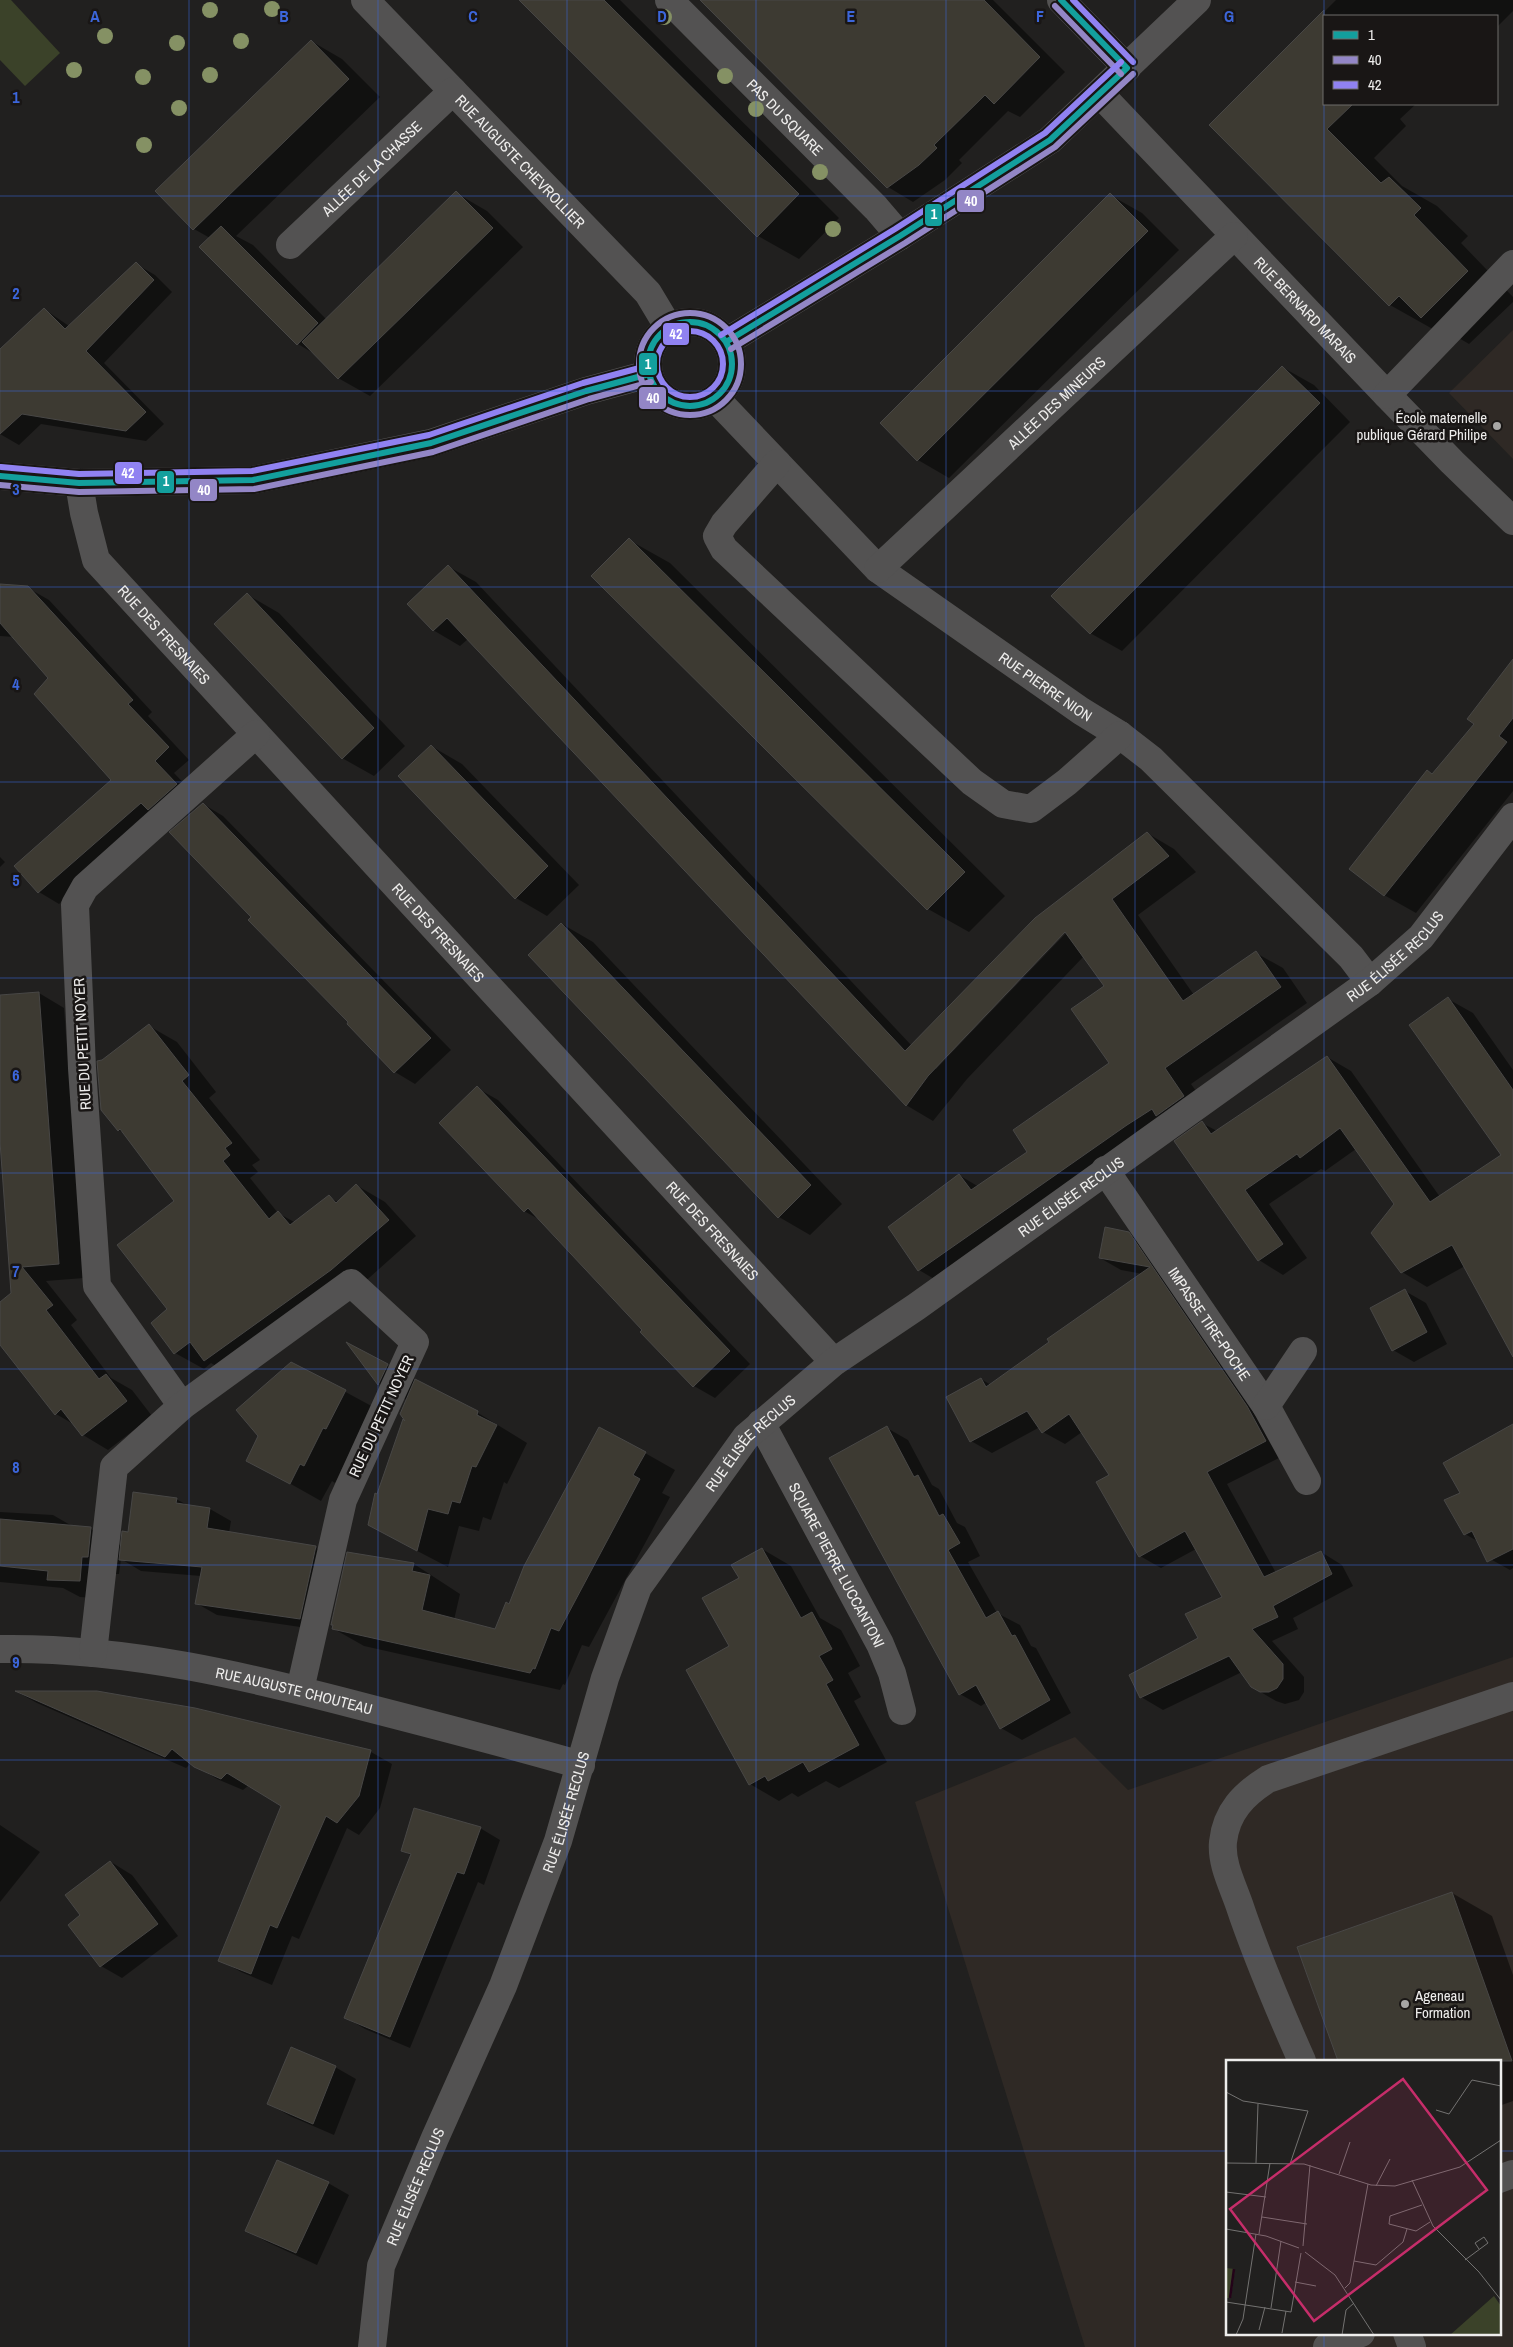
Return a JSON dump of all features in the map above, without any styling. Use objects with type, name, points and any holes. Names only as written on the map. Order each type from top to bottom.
[{"type":"street","name":"RUE AUGUSTE CHEVROLLIER","points":[[365,0],[648,293],[669,328]]},
{"type":"street","name":"PAS DU SQUARE","points":[[669,0],[876,208],[900,236]]},
{"type":"street","points":[[1061,0],[1127,68]]},
{"type":"street","points":[[726,342],[900,236],[1050,140],[1197,0]]},
{"type":"street","name":"ALLÉE DE LA CHASSE","points":[[290,246],[453,91]]},
{"type":"street","name":"RUE BERNARD MARAIS","points":[[1100,94],[1387,395],[1513,521]]},
{"type":"street","name":"ALLÉE DES MINEURS","points":[[878,569],[1234,236]]},
{"type":"street","points":[[1387,395],[1513,264]]},
{"type":"street","points":[[694,322],[706,325],[718,332],[726,342],[732,366],[727,383],[715,398],[703,404],[689,406],[676,404],[664,397],[655,387],[649,374],[648,361],[651,348],[658,336],[669,328],[681,323],[694,322]]},
{"type":"street","points":[[0,476],[79,483],[253,480],[431,443],[586,391],[649,374]]},
{"type":"street","name":"RUE PIERRE NION","points":[[715,398],[878,569],[1081,711],[1120,735],[1151,759],[1351,957],[1370,982]]},
{"type":"street","points":[[777,462],[724,524],[717,536],[724,549],[972,782],[1003,804],[1031,809],[1067,782],[1120,735]]},
{"type":"street","name":"RUE DES FRESNAIES","points":[[79,483],[84,513],[96,560],[834,1362]]},
{"type":"street","name":"RUE DU PETIT NOYER","points":[[182,1406],[97,1286],[82,1068],[75,905],[85,886],[256,734]]},
{"type":"street","name":"RUE ÉLISÉE RECLUS","points":[[372,2347],[382,2266],[434,2138],[503,1986],[558,1841],[605,1678],[638,1587],[746,1437],[834,1362],[916,1307],[1370,982],[1422,938],[1512,820]]},
{"type":"street","name":"IMPASSE TIRE-POCHE","points":[[1105,1170],[1266,1406],[1307,1481]]},
{"type":"street","name":"RUE DU PETIT NOYER","points":[[93,1653],[114,1467],[182,1406],[350,1283],[415,1342],[343,1500],[300,1690]]},
{"type":"street","points":[[1266,1406],[1303,1351]]},
{"type":"street","name":"SQUARE PIERRE LUCCANTONI","points":[[761,1423],[880,1644],[892,1673],[902,1711]]},
{"type":"street","name":"RUE AUGUSTE CHOUTEAU","points":[[0,1649],[41,1648],[152,1659],[300,1690],[581,1764]]},
{"type":"street","points":[[1302,2060],[1260,1964],[1224,1862],[1223,1842],[1226,1829],[1237,1804],[1251,1789],[1268,1779],[1513,1696]]},
{"type":"street","points":[[1500,2179],[1513,2174]]},
{"type":"street","points":[[1327,2347],[1359,2334]]},
{"type":"street","points":[[1407,2334],[1412,2347]]},
{"type":"shaded area","name":"École maternelle publique Gérard Philipe","points":[[1513,330],[1513,459],[1449,393]]},
{"type":"shaded area","points":[[1513,1657],[1513,2347],[1085,2347],[915,1802],[1075,1737],[1128,1790]]},
{"type":"green space","points":[[0,0],[11,0],[60,53],[25,86],[0,60]]},
{"type":"building","points":[[519,0],[604,0],[799,194],[757,237]]},
{"type":"building","points":[[700,0],[984,0],[1040,57],[994,104],[985,95],[934,145],[937,148],[919,165],[887,188]]},
{"type":"building","points":[[1324,10],[1323,105],[1352,105],[1327,129],[1381,183],[1389,177],[1421,208],[1414,215],[1468,271],[1421,318],[1399,296],[1389,306],[1209,125]]},
{"type":"building","points":[[311,40],[349,79],[193,230],[155,191]]},
{"type":"building","points":[[456,191],[493,228],[338,379],[302,342]]},
{"type":"building","points":[[1110,193],[1148,231],[917,461],[880,423]]},
{"type":"building","points":[[221,226],[318,323],[297,345],[199,247]]},
{"type":"building","points":[[136,262],[154,280],[86,351],[146,412],[126,431],[22,414],[0,434],[0,349],[44,308],[65,329]]},
{"type":"building","points":[[1282,366],[1320,403],[1090,634],[1051,596]]},
{"type":"building","points":[[629,538],[965,872],[927,910],[591,576]]},
{"type":"building","points":[[448,565],[905,1051],[1035,918],[1147,832],[1169,856],[1112,899],[1183,1001],[1256,951],[1281,987],[1165,1068],[1184,1096],[1156,1116],[1152,1109],[1127,1125],[918,1271],[888,1227],[959,1174],[971,1190],[1027,1152],[1013,1130],[1109,1063],[1071,1009],[1104,986],[1065,932],[928,1076],[906,1106],[447,618],[433,631],[407,604]]},
{"type":"building","points":[[0,584],[28,586],[133,700],[128,704],[169,747],[155,761],[177,784],[148,810],[141,803],[38,893],[14,866],[111,780],[34,694],[48,678],[0,623]]},
{"type":"building","points":[[247,593],[374,728],[342,759],[214,624]]},
{"type":"building","points":[[1513,659],[1513,718],[1499,736],[1507,742],[1384,896],[1349,869],[1427,770],[1432,774],[1474,724],[1467,719]]},
{"type":"building","points":[[431,745],[548,866],[515,899],[398,776]]},
{"type":"building","points":[[203,803],[431,1038],[394,1073],[347,1024],[348,1022],[248,920],[251,917],[169,832]]},
{"type":"building","points":[[561,923],[811,1185],[778,1218],[528,955]]},
{"type":"building","points":[[39,992],[59,1264],[22,1267],[53,1305],[46,1310],[99,1379],[106,1374],[127,1401],[82,1436],[61,1409],[55,1415],[0,1345],[0,1302],[11,1293],[0,1142],[0,995]]},
{"type":"building","points":[[1448,997],[1513,1090],[1513,1357],[1452,1245],[1401,1273],[1371,1233],[1394,1204],[1340,1128],[1300,1158],[1297,1154],[1245,1190],[1283,1244],[1258,1261],[1174,1141],[1202,1121],[1211,1134],[1327,1056],[1430,1202],[1501,1155],[1409,1025]]},
{"type":"building","points":[[149,1024],[189,1075],[182,1081],[232,1143],[225,1148],[230,1155],[223,1161],[269,1219],[278,1211],[290,1225],[329,1195],[336,1203],[356,1184],[389,1220],[331,1270],[204,1361],[190,1342],[174,1354],[151,1323],[167,1309],[117,1245],[174,1201],[120,1129],[118,1131],[101,1110],[97,1061],[102,1060]]},
{"type":"building","points":[[477,1086],[730,1351],[693,1387],[640,1332],[642,1330],[528,1208],[524,1212],[439,1123]]},
{"type":"building","points":[[1105,1227],[1129,1232],[1247,1406],[1266,1441],[1207,1472],[1264,1577],[1321,1551],[1332,1574],[1273,1606],[1278,1617],[1252,1629],[1283,1664],[1283,1679],[1277,1688],[1269,1692],[1260,1692],[1251,1687],[1229,1656],[1140,1698],[1129,1675],[1198,1638],[1185,1614],[1222,1597],[1185,1531],[1139,1557],[1096,1482],[1109,1475],[1069,1414],[1042,1433],[1027,1411],[970,1442],[946,1397],[981,1378],[986,1387],[1049,1342],[1047,1339],[1150,1267],[1099,1258]]},
{"type":"building","points":[[1405,1289],[1427,1332],[1392,1351],[1370,1308]]},
{"type":"building","points":[[346,1342],[388,1364],[378,1385]]},
{"type":"building","points":[[291,1362],[346,1390],[326,1429],[323,1428],[304,1466],[300,1464],[290,1484],[246,1461],[258,1436],[236,1410]]},
{"type":"building","points":[[415,1379],[478,1411],[477,1415],[497,1425],[476,1467],[472,1466],[460,1503],[452,1501],[448,1514],[428,1509],[417,1551],[368,1525],[375,1493],[377,1494],[403,1419],[405,1421],[400,1414]]},
{"type":"building","points":[[1513,1424],[1513,1549],[1487,1562],[1472,1531],[1464,1535],[1444,1500],[1460,1493],[1443,1463]]},
{"type":"building","points":[[887,1426],[914,1477],[918,1475],[939,1516],[943,1514],[960,1543],[948,1550],[986,1618],[998,1611],[1012,1636],[1015,1635],[1050,1700],[1000,1729],[976,1685],[959,1695],[829,1458]]},
{"type":"building","points":[[599,1427],[646,1452],[633,1475],[640,1479],[559,1631],[551,1628],[535,1669],[533,1668],[530,1673],[332,1629],[333,1625],[331,1625],[347,1552],[414,1563],[412,1571],[430,1575],[422,1610],[495,1629],[506,1602],[509,1604],[524,1566]]},
{"type":"building","points":[[133,1492],[177,1498],[176,1503],[210,1508],[207,1528],[316,1546],[300,1619],[195,1604],[202,1567],[119,1560],[122,1531],[128,1532]]},
{"type":"building","points":[[0,1519],[91,1527],[88,1557],[82,1557],[80,1581],[47,1580],[48,1571],[0,1566]]},
{"type":"building","points":[[762,1548],[801,1618],[812,1612],[832,1649],[819,1656],[833,1680],[826,1684],[859,1745],[809,1772],[803,1762],[768,1781],[765,1776],[749,1785],[686,1670],[729,1646],[702,1598],[739,1578],[731,1565]]},
{"type":"building","points":[[15,1691],[97,1691],[195,1708],[371,1750],[359,1796],[337,1823],[326,1816],[277,1928],[270,1925],[251,1974],[218,1961],[281,1806],[227,1773],[221,1779],[194,1767],[172,1749],[165,1757]]},
{"type":"building","points":[[414,1808],[481,1827],[464,1874],[457,1872],[390,2037],[344,2018],[411,1854],[401,1851]]},
{"type":"building","points":[[110,1861],[158,1924],[100,1967],[68,1925],[80,1915],[65,1895]]},
{"type":"building","name":"Ageneau Formation","points":[[1452,1892],[1512,2061],[1338,2060],[1297,1947]]},
{"type":"building","points":[[291,2047],[336,2066],[313,2124],[267,2104]]},
{"type":"building","points":[[277,2160],[329,2182],[296,2253],[245,2231]]},
{"type":"transit line","name":"1","points":[[1061,0],[1127,68]]},
{"type":"transit line","name":"42","points":[[1073,0],[1133,62]]},
{"type":"transit line","name":"40","points":[[1055,6],[1121,74]]},
{"type":"transit line","name":"42","points":[[721,335],[895,229],[1045,133],[1121,62]]},
{"type":"transit line","name":"1","points":[[726,342],[900,236],[1050,140],[1127,68]]},
{"type":"transit line","name":"40","points":[[731,349],[905,243],[1055,147],[1133,74]]},
{"type":"transit line","name":"40","points":[[690,313],[709,317],[726,328],[737,345],[741,364],[737,383],[726,400],[709,411],[690,415],[671,411],[654,400],[643,383],[639,364],[643,345],[654,328],[671,317],[690,313]]},
{"type":"transit line","name":"1","points":[[690,322],[706,325],[720,334],[729,348],[732,364],[729,380],[720,394],[706,403],[690,406],[674,403],[660,394],[651,380],[648,364],[651,348],[660,334],[674,325],[690,322]]},
{"type":"transit line","name":"42","points":[[690,331],[703,333],[718,346],[721,351],[723,364],[721,377],[708,392],[703,395],[690,397],[677,395],[662,382],[659,377],[657,364],[659,351],[672,336],[677,333],[690,331]]},
{"type":"transit line","name":"42","points":[[1,467],[79,474],[252,471],[429,435],[583,383],[647,366]]},
{"type":"transit line","name":"1","points":[[0,476],[79,483],[253,480],[431,443],[586,391],[649,374]]},
{"type":"transit line","name":"40","points":[[0,485],[79,492],[254,489],[433,452],[589,399],[651,382]]},
{"type":"place","name":"École maternelle publique Gérard Philipe","points":[[1497,426]]},
{"type":"place","name":"Ageneau Formation","points":[[1405,2004]]}]
